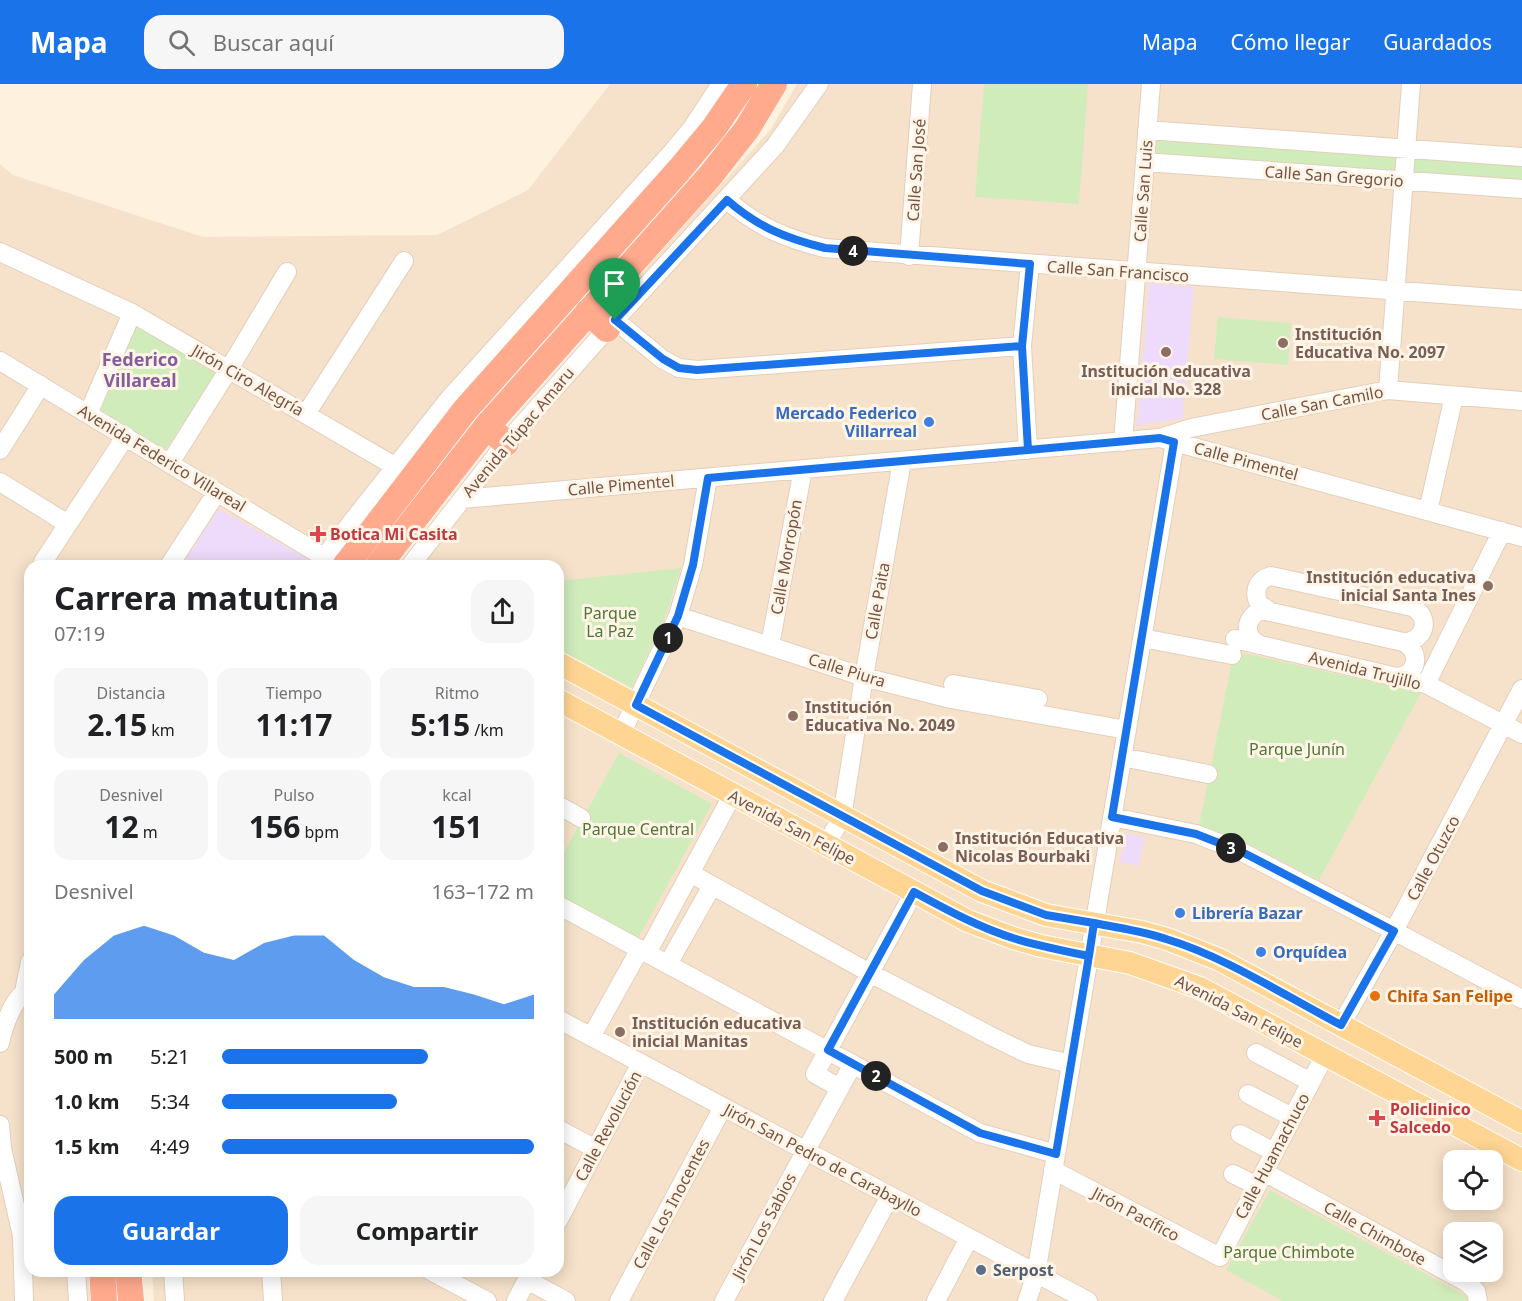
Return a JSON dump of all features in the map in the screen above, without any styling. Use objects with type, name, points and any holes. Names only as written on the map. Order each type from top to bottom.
[{"type":"highway","points":[[335,560],[465,410],[538,314],[624,218],[703,142],[744,84]]},
{"type":"highway","name":"Avenida Túpac Amaru","points":[[383,560],[487,426],[710,177],[747,129],[774,84]]},
{"type":"highway","points":[[588,312],[611,324]]},
{"type":"highway","points":[[487,426],[506,443]]},
{"type":"highway","points":[[102,1277],[104,1301]]},
{"type":"highway","points":[[129,1277],[131,1301]]},
{"type":"main road","name":"Avenida San Felipe","points":[[564,666],[992,896],[1046,915],[1142,932],[1188,946],[1218,959],[1522,1122]]},
{"type":"main road","name":"Avenida San Felipe","points":[[564,702],[968,921],[1041,946],[1130,963],[1200,988],[1522,1160]]},
{"type":"street","points":[[624,218],[692,128],[721,84]]},
{"type":"street","name":"Avenida Túpac Amaru","points":[[415,560],[506,443],[611,324],[775,146],[819,84]]},
{"type":"street","name":"Calle San José","points":[[909,255],[922,84]]},
{"type":"street","name":"Calle San Luis","points":[[1124,441],[1151,84]]},
{"type":"street","points":[[1388,390],[1411,84]]},
{"type":"street","name":"Calle San Gregorio","points":[[1147,130],[1522,157]]},
{"type":"street","name":"Calle San Gregorio","points":[[1145,162],[1522,189]]},
{"type":"street","name":"Calle San Francisco","points":[[727,200],[747,218],[772,231],[794,240],[825,248],[1522,300]]},
{"type":"street","name":"Jirón Ciro Alegría","points":[[0,252],[132,313],[396,467]]},
{"type":"street","points":[[306,414],[404,261]]},
{"type":"street","points":[[1028,450],[1022,346],[1030,264]]},
{"type":"street","points":[[170,463],[287,272]]},
{"type":"street","points":[[88,414],[132,313]]},
{"type":"street","points":[[335,560],[396,467],[448,400],[538,314]]},
{"type":"street","points":[[611,324],[679,368],[697,370],[1022,346]]},
{"type":"street","name":"Avenida Federico Villareal","points":[[0,361],[332,560]]},
{"type":"street","points":[[0,450],[41,385]]},
{"type":"street","name":"Calle San Camilo","points":[[1167,440],[1191,428],[1388,390],[1522,400]]},
{"type":"street","points":[[1428,511],[1454,396]]},
{"type":"street","points":[[44,560],[126,436]]},
{"type":"street","points":[[1027,1301],[1036,1274],[1142,638],[1167,440]]},
{"type":"street","name":"Calle Pimentel","points":[[462,499],[1124,441],[1167,440],[1522,537]]},
{"type":"street","name":"Calle Paita","points":[[826,845],[842,817],[902,461]]},
{"type":"street","name":"Calle Morropón","points":[[770,645],[803,469]]},
{"type":"street","points":[[621,734],[678,616],[693,565],[708,478]]},
{"type":"street","points":[[0,482],[68,524]]},
{"type":"street","points":[[173,560],[217,492]]},
{"type":"street","points":[[1426,684],[1502,531]]},
{"type":"street","points":[[1268,610],[1258,604],[1256,598],[1260,581],[1277,576],[1299,581],[1417,610],[1424,619],[1423,631],[1415,640],[1403,642]]},
{"type":"street","points":[[1260,645],[1250,639],[1247,627],[1252,616],[1262,610],[1268,610],[1403,642],[1413,649],[1416,660],[1412,671],[1407,675],[1395,677]]},
{"type":"street","name":"Calle Piura","points":[[678,616],[864,677],[951,699],[1036,706],[1126,730]]},
{"type":"street","name":"Avenida Trujillo","points":[[1142,638],[1233,647],[1260,645],[1426,684],[1522,734]]},
{"type":"street","points":[[953,684],[1036,706]]},
{"type":"street","name":"Calle Otuzco","points":[[1341,1025],[1394,931],[1522,689]]},
{"type":"street","points":[[1122,757],[1208,774]]},
{"type":"street","points":[[591,1036],[690,873],[733,794]]},
{"type":"street","points":[[564,808],[581,818]]},
{"type":"street","points":[[1112,817],[1196,834],[1242,852],[1522,999]]},
{"type":"street","points":[[690,873],[870,973],[1028,1054],[1071,1064]]},
{"type":"street","points":[[668,964],[712,885]]},
{"type":"street","points":[[840,1088],[815,1074],[914,892]]},
{"type":"street","name":"Jirón Pacífico","points":[[564,908],[980,1133],[1054,1162],[1220,1257]]},
{"type":"street","points":[[0,1043],[5,1024],[24,995]]},
{"type":"street","name":"Jirón San Pedro de Carabayllo","points":[[564,1022],[1088,1301]]},
{"type":"street","points":[[1256,1053],[1311,1082]]},
{"type":"street","name":"Calle Huamachuco","points":[[1220,1257],[1233,1216],[1260,1179],[1325,1055]]},
{"type":"street","name":"Calle Revolución","points":[[564,1210],[641,1064]]},
{"type":"street","name":"Jirón Los Sabios","points":[[724,1301],[853,1064]]},
{"type":"street","points":[[1248,1094],[1293,1117]]},
{"type":"street","name":"Calle Los Inocentes","points":[[619,1301],[723,1107]]},
{"type":"street","points":[[0,1125],[2,1148],[22,1236],[24,1301]]},
{"type":"street","points":[[564,1132],[596,1149]]},
{"type":"street","points":[[1240,1134],[1274,1152]]},
{"type":"street","name":"Calle Chimbote","points":[[1233,1174],[1260,1179],[1466,1282],[1476,1291],[1478,1301]]},
{"type":"street","points":[[834,1301],[890,1196]]},
{"type":"street","points":[[936,1301],[969,1238]]},
{"type":"street","points":[[76,1277],[78,1301]]},
{"type":"street","points":[[173,1277],[175,1301]]},
{"type":"street","points":[[272,1277],[275,1300]]},
{"type":"street","points":[[442,1277],[487,1301]]},
{"type":"street","points":[[516,1301],[529,1277]]},
{"type":"street","points":[[533,1277],[566,1301]]},
{"type":"shaded area","points":[[610,84],[733,84],[334,560],[24,560],[24,1277],[90,1277],[92,1301],[0,1301],[0,164],[13,175],[203,237],[437,235],[528,190]]},
{"type":"shaded area","points":[[797,84],[1522,84],[1522,1301],[154,1301],[152,1277],[564,1277],[564,560],[404,560],[651,262],[771,129]]},
{"type":"shaded area","name":"Institución educativa inicial No. 328","points":[[1149,283],[1194,287],[1183,418],[1137,426]]},
{"type":"shaded area","points":[[219,509],[306,558],[305,560],[185,560]]},
{"type":"shaded area","points":[[1126,833],[1145,837],[1139,866],[1120,862]]},
{"type":"green space","points":[[984,84],[1088,84],[1079,204],[975,197]]},
{"type":"green space","points":[[1157,138],[1522,164],[1522,181],[1155,154]]},
{"type":"green space","points":[[1218,317],[1291,323],[1288,365],[1214,359]]},
{"type":"green space","points":[[135,323],[218,371],[164,452],[96,411]]},
{"type":"green space","name":"Parque La Paz","points":[[681,568],[666,615],[632,688],[564,652],[564,580]]},
{"type":"green space","name":"Parque Junín","points":[[1234,651],[1421,693],[1319,880],[1239,839],[1199,826]]},
{"type":"green space","name":"Parque Central","points":[[619,753],[712,804],[635,944],[564,905],[564,852]]},
{"type":"green space","name":"Parque Chimbote","points":[[1270,1190],[1468,1297],[1466,1301],[1283,1301],[1226,1270]]},
{"type":"place","name":"Institución Educativa No. 2097","points":[[1283,343]]},
{"type":"place","name":"Institución educativa inicial No. 328","points":[[1166,352]]},
{"type":"place","name":"Mercado Federico Villarreal","points":[[929,422]]},
{"type":"place","name":"Botica Mi Casita","points":[[318,534]]},
{"type":"place","name":"Institución educativa inicial Santa Ines","points":[[1488,586]]},
{"type":"place","name":"Institución Educativa No. 2049","points":[[793,716]]},
{"type":"place","name":"Institución Educativa Nicolas Bourbaki","points":[[943,847]]},
{"type":"place","name":"Librería Bazar","points":[[1180,913]]},
{"type":"place","name":"Orquídea","points":[[1261,952]]},
{"type":"place","name":"Chifa San Felipe","points":[[1375,996]]},
{"type":"place","name":"Institución educativa inicial Manitas","points":[[620,1032]]},
{"type":"place","name":"Policlinico Salcedo","points":[[1377,1118]]},
{"type":"place","name":"Serpost","points":[[981,1270]]},
{"type":"district","name":"Federico Villareal","points":[[140,369]]},
{"type":"route","points":[[615,320],[663,359],[679,368],[697,370],[1022,346],[1028,450],[708,478],[693,565],[678,616],[636,705],[982,891],[1022,908],[1046,915],[1094,923],[1089,956],[1056,1154],[980,1133],[828,1050],[914,892],[968,921],[1013,938],[1089,956],[1094,923],[1167,939],[1218,959],[1341,1025],[1394,931],[1242,852],[1196,834],[1112,817],[1174,442],[1160,438],[1028,450],[1025,398],[1022,346],[1030,264],[825,248],[794,240],[772,231],[747,218],[727,200],[615,320]]}]
